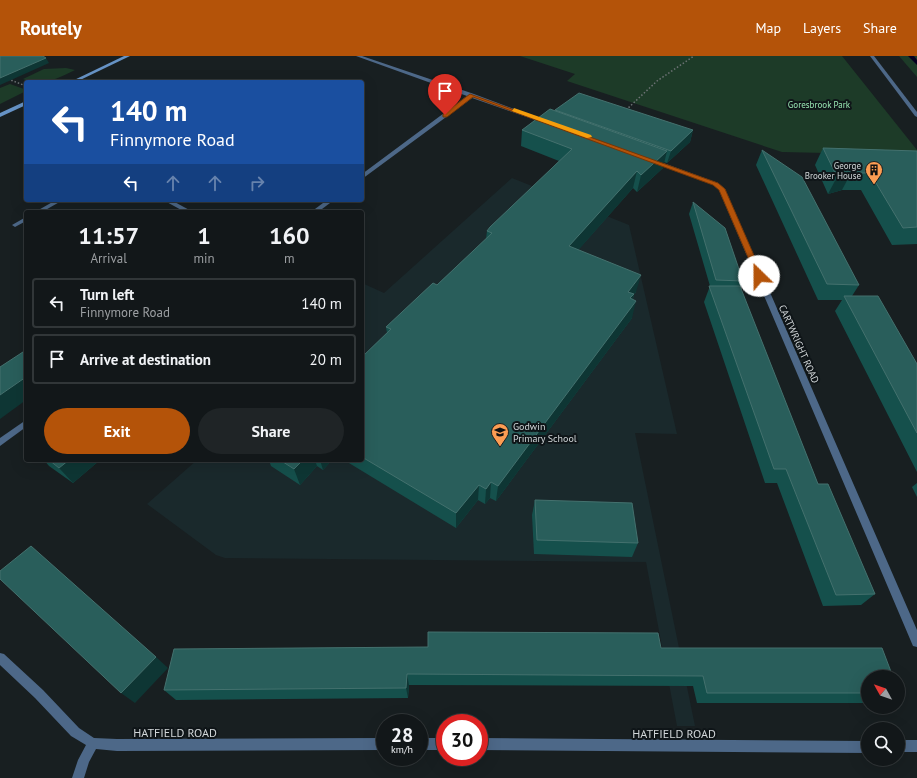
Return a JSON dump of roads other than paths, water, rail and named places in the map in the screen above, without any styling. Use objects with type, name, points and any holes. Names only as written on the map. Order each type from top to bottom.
[{"type":"street","points":[[76,80],[128,56]]},
{"type":"street","points":[[358,56],[554,124]]},
{"type":"street","points":[[872,56],[917,115]]},
{"type":"street","points":[[364,176],[472,95]]},
{"type":"street","points":[[0,115],[24,104]]},
{"type":"street","name":"CARTWRIGHT ROAD","points":[[643,157],[716,184],[722,189],[917,642]]},
{"type":"street","points":[[42,210],[56,202]]},
{"type":"street","points":[[170,202],[186,210]]},
{"type":"street","points":[[317,210],[327,202]]},
{"type":"street","points":[[14,225],[24,220]]},
{"type":"street","points":[[0,442],[24,425]]},
{"type":"street","name":"HATFIELD ROAD","points":[[0,658],[39,694],[75,732],[93,743],[117,745],[376,744]]},
{"type":"street","points":[[78,778],[84,760],[93,743]]},
{"type":"street","name":"HATFIELD ROAD","points":[[488,744],[861,747]]},
{"type":"street","points":[[905,746],[917,746]]},
{"type":"waterway","points":[[911,56],[917,63]]},
{"type":"place","name":"George Brooker House","points":[[874,185]]},
{"type":"place","name":"Godwin Primary School","points":[[500,447]]},
{"type":"park label","name":"Goresbrook Park","points":[[819,104]]}]
